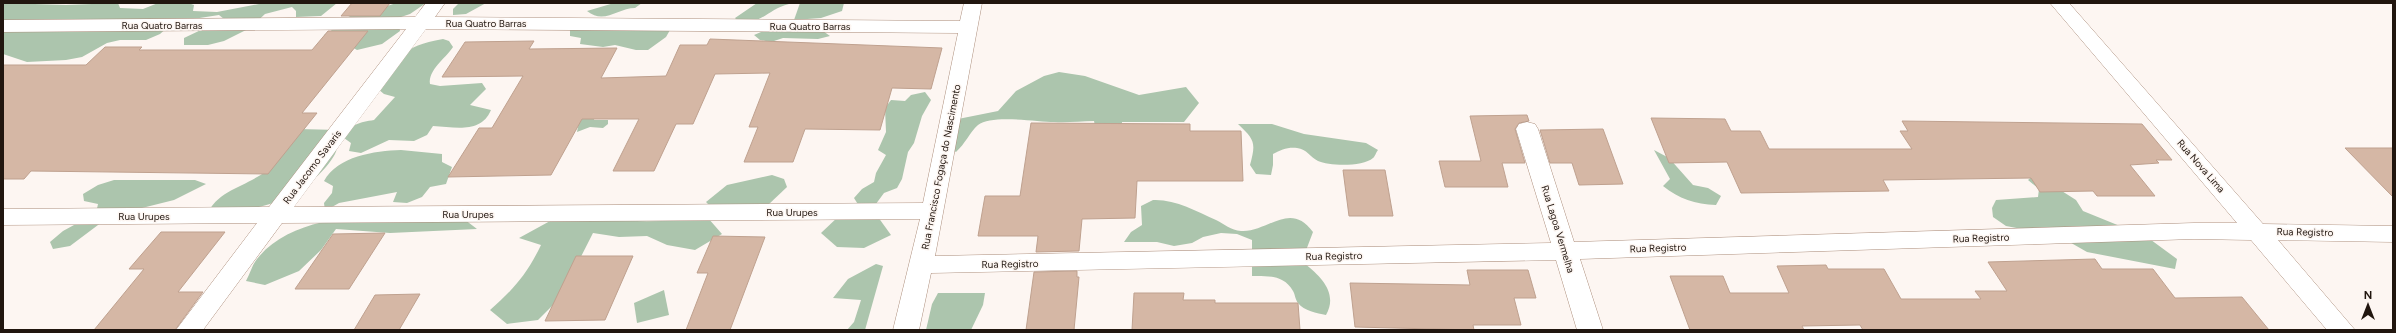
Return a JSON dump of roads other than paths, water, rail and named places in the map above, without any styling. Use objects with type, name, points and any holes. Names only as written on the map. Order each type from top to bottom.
[{"type":"street","name":"Rua Jacomo Savaris","points":[[189,330],[436,3]]},
{"type":"street","name":"Rua Francisco Fogaça do Nascimento","points":[[906,330],[934,211],[973,3]]},
{"type":"street","points":[[2059,3],[2079,3]]},
{"type":"street","name":"Rua Nova Lima","points":[[2059,3],[2342,330]]},
{"type":"street","name":"Rua Quatro Barras","points":[[3,26],[421,23],[968,27]]},
{"type":"street","name":"Rua Lagoa Vermelha","points":[[1527,129],[1590,330]]},
{"type":"street","name":"Rua Urupes","points":[[3,216],[275,216],[934,211]]},
{"type":"street","name":"Rua Registro","points":[[922,266],[1565,251],[2194,231],[2393,234]]}]
